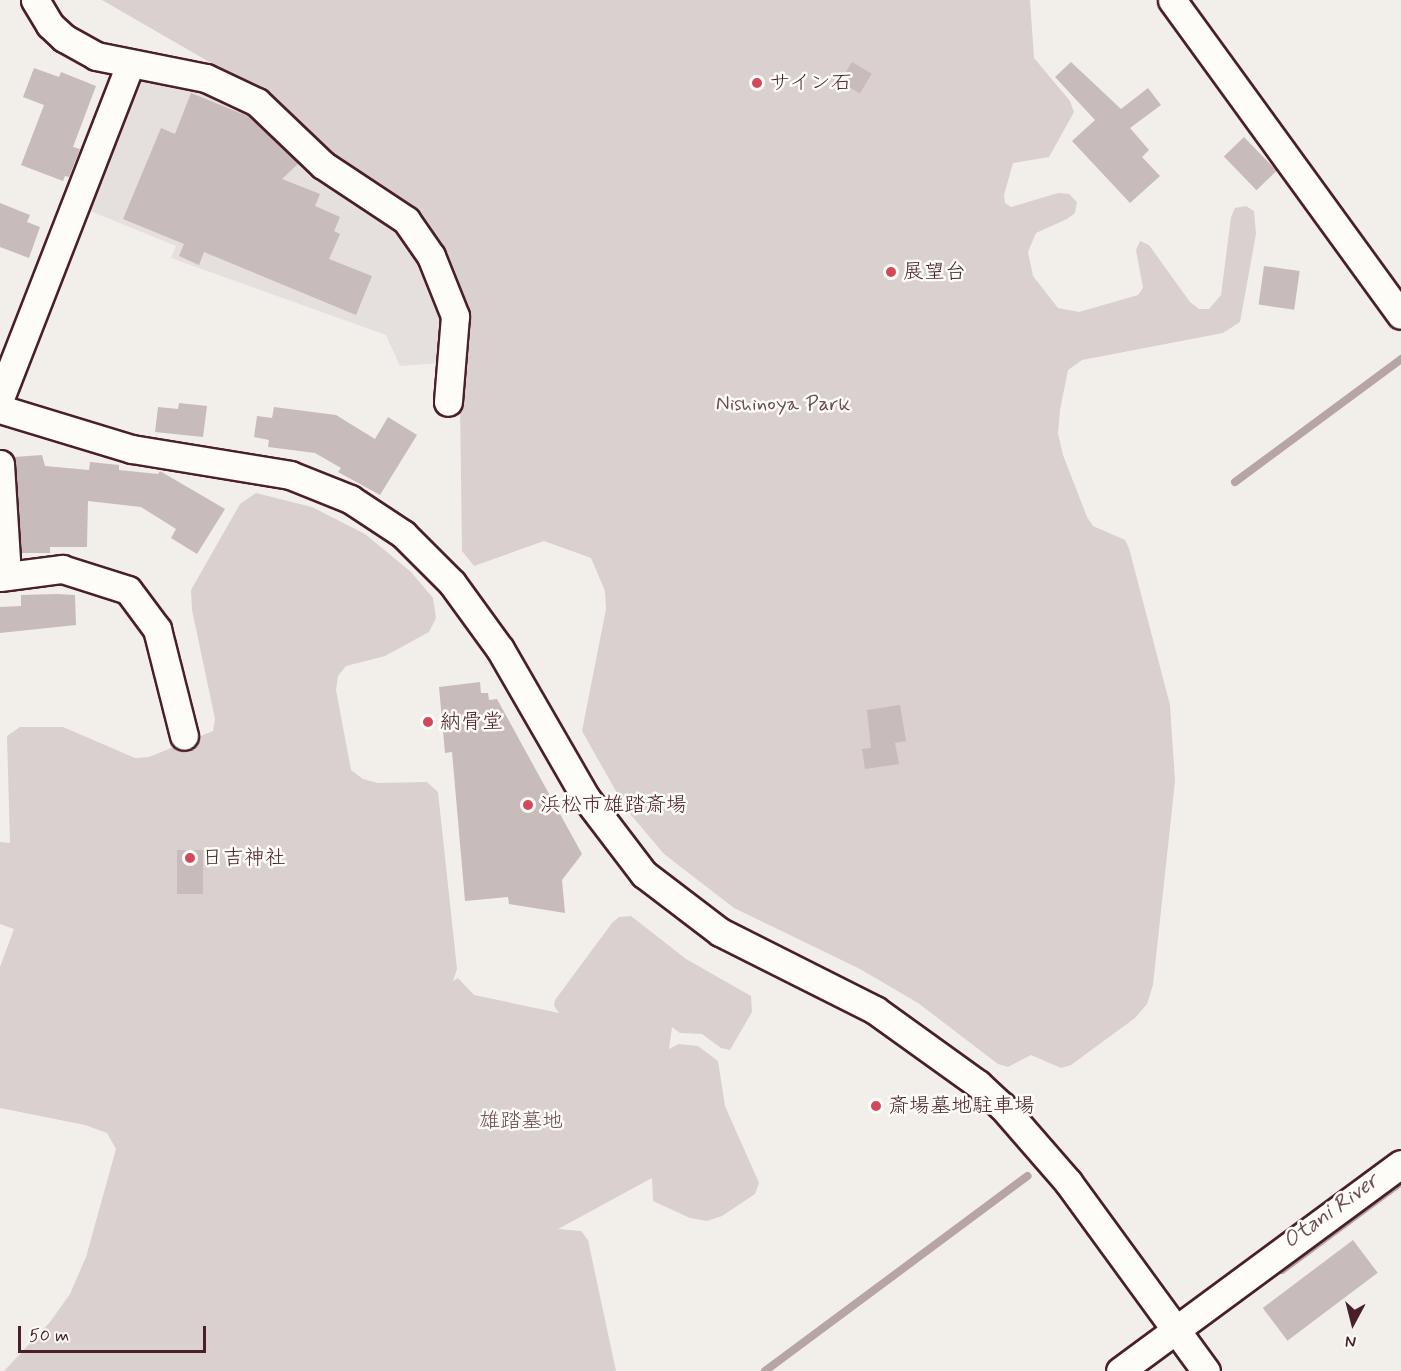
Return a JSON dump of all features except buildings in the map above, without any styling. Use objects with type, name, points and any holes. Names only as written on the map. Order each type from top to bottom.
[{"type":"street","points":[[35,0],[50,25],[64,38],[96,56],[130,65],[206,78],[232,88],[278,120],[322,165],[406,220],[431,256],[455,316],[448,402]]},
{"type":"street","points":[[1172,0],[1401,315]]},
{"type":"street","points":[[0,398],[130,65]]},
{"type":"street","points":[[0,409],[132,449],[290,475],[350,499],[403,534],[452,583],[500,649],[586,798],[645,874],[720,932],[875,1010],[978,1084],[1068,1182],[1206,1371]]},
{"type":"street","points":[[0,464],[4,577],[62,570],[128,590],[157,629],[184,736]]},
{"type":"street","points":[[1120,1371],[1401,1164]]},
{"type":"shaded area","points":[[135,77],[203,89],[250,111],[383,216],[412,243],[444,318],[440,363],[400,366],[386,335],[171,258],[176,246],[83,208]]},
{"type":"green space","name":"Nishinoya Park","points":[[102,0],[1030,0],[1034,58],[1070,101],[1074,112],[1049,157],[1013,163],[1004,195],[1005,203],[1011,207],[1058,193],[1069,194],[1077,202],[1075,213],[1036,233],[1028,252],[1033,276],[1058,308],[1079,312],[1138,295],[1143,288],[1136,250],[1140,241],[1149,245],[1190,302],[1199,309],[1209,309],[1221,295],[1231,217],[1235,208],[1246,206],[1254,211],[1256,234],[1240,322],[1223,333],[1082,360],[1068,370],[1060,410],[1058,433],[1063,455],[1087,517],[1093,526],[1125,540],[1129,548],[1170,705],[1175,781],[1153,985],[1147,1004],[1135,1018],[1071,1065],[1061,1068],[1031,1055],[1008,1067],[998,1064],[918,1003],[860,969],[734,908],[664,854],[626,809],[582,731],[606,609],[605,591],[591,558],[544,541],[474,566],[462,551],[460,402],[441,251],[430,230],[414,212],[338,163],[263,93]]},
{"type":"green space","name":"雄踏墓地","points":[[256,493],[312,507],[365,534],[411,572],[433,598],[436,618],[429,632],[385,656],[346,666],[338,676],[336,690],[351,770],[363,779],[378,783],[427,782],[438,792],[457,969],[453,981],[458,978],[474,995],[559,1013],[554,1006],[555,1000],[612,923],[619,917],[631,916],[686,959],[751,996],[752,1012],[730,1050],[721,1048],[702,1034],[680,1033],[672,1027],[669,1049],[679,1044],[698,1046],[718,1061],[725,1106],[759,1183],[755,1194],[722,1216],[707,1221],[690,1218],[653,1201],[652,1178],[558,1229],[581,1231],[588,1240],[616,1371],[4,1371],[50,1322],[70,1294],[86,1257],[116,1149],[107,1133],[85,1125],[0,1108],[0,967],[14,929],[0,924],[0,842],[10,843],[7,736],[20,727],[63,727],[135,758],[149,757],[213,731],[215,719],[192,610],[191,590],[240,504]]},
{"type":"waterway","points":[[1235,482],[1401,359]]},
{"type":"waterway","points":[[765,1371],[1028,1176]]},
{"type":"waterway","name":"Otani River","points":[[1282,1270],[1401,1182]]},
{"type":"place","name":"サイン石","points":[[757,83]]},
{"type":"place","name":"展望台","points":[[891,272]]},
{"type":"place","name":"納骨堂","points":[[428,722]]},
{"type":"place","name":"浜松市雄踏斎場","points":[[528,805]]},
{"type":"place","name":"日吉神社","points":[[190,858]]},
{"type":"place","name":"斎場墓地駐車場","points":[[876,1106]]}]
